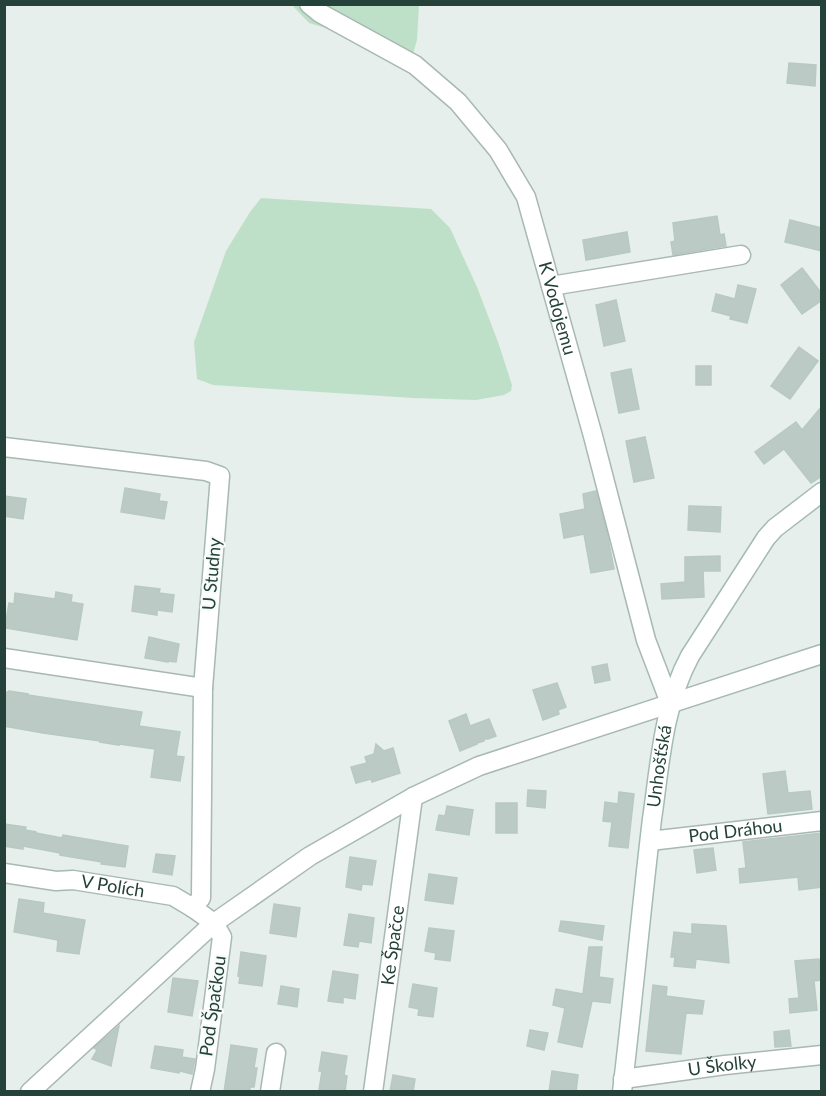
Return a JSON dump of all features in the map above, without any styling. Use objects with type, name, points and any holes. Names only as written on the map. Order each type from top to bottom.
[{"type":"street","name":"K Vodojemu","points":[[309,4],[320,13],[414,65],[458,102],[498,150],[526,197],[593,436],[646,640],[670,703]]},
{"type":"street","points":[[551,286],[741,255]]},
{"type":"street","name":"U Studny","points":[[4,447],[206,471],[220,476],[202,688]]},
{"type":"street","name":"Unhošťská","points":[[622,1085],[663,734],[670,703],[690,656],[766,538],[775,528],[822,492]]},
{"type":"street","points":[[30,1092],[214,923],[310,856],[413,797],[479,766],[822,654]]},
{"type":"street","points":[[4,658],[202,688],[201,898],[193,908]]},
{"type":"street","name":"Ke Špačce","points":[[373,1092],[413,797]]},
{"type":"street","name":"Pod Dráhou","points":[[650,841],[822,821]]},
{"type":"street","name":"V Polích","points":[[4,873],[57,881],[73,880],[173,896],[214,923]]},
{"type":"street","name":"Pod Špačkou","points":[[200,1092],[222,937],[214,923]]},
{"type":"street","points":[[270,1092],[276,1053]]},
{"type":"street","name":"U Školky","points":[[622,1085],[725,1065],[822,1055]]},
{"type":"green space","points":[[292,5],[419,5],[417,40],[408,71],[336,31],[309,23]]},
{"type":"green space","points":[[261,198],[431,209],[450,228],[477,287],[498,342],[512,385],[511,391],[504,395],[476,400],[413,398],[213,385],[197,379],[194,342],[226,251]]},
{"type":"building","points":[[789,63],[816,65],[815,86],[787,83]]},
{"type":"building","points":[[717,216],[720,235],[724,234],[726,246],[673,255],[671,242],[675,241],[673,223]]},
{"type":"building","points":[[790,220],[822,228],[822,251],[785,242]]},
{"type":"building","points":[[627,232],[630,252],[586,260],[583,240]]},
{"type":"building","points":[[802,268],[822,294],[822,300],[802,314],[781,285]]},
{"type":"building","points":[[738,285],[756,289],[747,323],[712,311],[716,294],[735,299]]},
{"type":"building","points":[[616,300],[625,341],[604,346],[596,305]]},
{"type":"building","points":[[799,347],[818,361],[790,399],[771,386]]},
{"type":"building","points":[[696,366],[711,366],[711,385],[696,385]]},
{"type":"building","points":[[631,369],[639,409],[619,413],[611,373]]},
{"type":"building","points":[[822,406],[822,476],[811,483],[784,449],[764,464],[755,452],[796,422],[802,430]]},
{"type":"building","points":[[645,437],[654,478],[634,482],[626,441]]},
{"type":"building","points":[[125,488],[160,494],[159,501],[167,502],[164,519],[121,512]]},
{"type":"building","points":[[596,491],[614,569],[591,573],[584,534],[564,538],[560,514],[585,509],[583,494]]},
{"type":"building","points":[[4,496],[26,499],[23,519],[4,516]]},
{"type":"building","points":[[689,506],[721,507],[720,532],[688,530]]},
{"type":"building","points":[[720,556],[720,571],[703,571],[704,597],[662,599],[661,584],[685,582],[685,557]]},
{"type":"building","points":[[135,586],[160,589],[159,593],[174,595],[172,612],[157,610],[157,615],[132,611]]},
{"type":"building","points":[[56,592],[72,595],[71,602],[83,604],[77,640],[5,628],[9,603],[14,604],[15,593],[55,599]]},
{"type":"building","points":[[149,637],[179,644],[176,662],[145,658]]},
{"type":"building","points":[[607,664],[610,680],[595,683],[592,667]]},
{"type":"building","points":[[557,683],[566,707],[558,710],[559,714],[543,720],[533,690]]},
{"type":"building","points":[[4,692],[142,712],[139,726],[180,732],[176,756],[184,757],[180,781],[151,777],[155,749],[4,726]]},
{"type":"building","points":[[466,714],[470,726],[489,719],[496,736],[484,739],[460,751],[449,721]]},
{"type":"building","points":[[376,744],[384,751],[393,748],[400,773],[372,782],[371,779],[356,783],[351,767],[367,763],[365,757],[374,754]]},
{"type":"building","points":[[785,771],[788,793],[810,791],[812,809],[768,814],[763,774]]},
{"type":"building","points":[[528,790],[546,791],[545,808],[527,806]]},
{"type":"building","points":[[619,792],[634,794],[628,848],[609,846],[612,822],[603,821],[605,802],[618,804]]},
{"type":"building","points":[[496,803],[517,803],[517,833],[496,833]]},
{"type":"building","points":[[447,806],[473,810],[469,835],[436,830],[439,815],[445,816]]},
{"type":"building","points":[[4,824],[26,827],[25,830],[62,838],[63,835],[128,846],[125,867],[101,864],[102,862],[23,846],[23,849],[4,846]]},
{"type":"building","points":[[822,833],[822,887],[799,890],[798,877],[740,883],[739,869],[746,868],[743,842]]},
{"type":"building","points":[[713,848],[716,870],[697,873],[694,850]]},
{"type":"building","points":[[156,854],[175,856],[172,875],[153,872]]},
{"type":"building","points":[[350,857],[376,861],[372,885],[362,884],[361,890],[346,887]]},
{"type":"building","points":[[429,874],[457,878],[453,904],[425,900]]},
{"type":"building","points":[[19,899],[44,903],[43,913],[85,920],[79,954],[57,951],[58,940],[14,932]]},
{"type":"building","points":[[274,904],[300,908],[296,937],[270,933]]},
{"type":"building","points":[[349,914],[374,918],[371,943],[359,941],[358,947],[344,945]]},
{"type":"building","points":[[561,921],[604,926],[602,940],[559,931]]},
{"type":"building","points":[[692,924],[726,926],[729,963],[696,959],[695,968],[674,966],[675,957],[671,957],[674,932],[692,934]]},
{"type":"building","points":[[429,928],[454,931],[450,961],[435,959],[436,953],[425,951]]},
{"type":"building","points":[[589,947],[602,947],[599,977],[613,979],[610,1003],[592,1001],[582,1047],[558,1042],[565,1008],[553,1005],[556,989],[583,994]]},
{"type":"building","points":[[241,952],[266,956],[262,986],[239,983]]},
{"type":"building","points":[[819,959],[821,980],[814,981],[817,1010],[790,1013],[789,999],[799,998],[795,961]]},
{"type":"building","points":[[333,971],[358,975],[355,999],[343,997],[343,1003],[328,1001]]},
{"type":"building","points":[[173,978],[198,981],[192,1016],[168,1012]]},
{"type":"building","points":[[413,984],[437,988],[433,1017],[418,1015],[419,1009],[409,1007]]},
{"type":"building","points":[[653,985],[667,987],[666,996],[704,1001],[702,1014],[686,1013],[681,1054],[646,1051]]},
{"type":"building","points":[[281,986],[299,989],[297,1007],[278,1004]]},
{"type":"building","points":[[119,1026],[111,1066],[92,1059],[97,1050],[94,1048]]},
{"type":"building","points":[[530,1030],[548,1033],[544,1050],[527,1046]]},
{"type":"building","points":[[789,1030],[791,1046],[775,1047],[774,1032]]},
{"type":"building","points":[[231,1045],[257,1049],[254,1087],[250,1087],[250,1092],[224,1092]]},
{"type":"building","points":[[155,1046],[183,1050],[182,1057],[195,1059],[192,1074],[151,1068]]},
{"type":"building","points":[[322,1052],[347,1056],[344,1075],[347,1076],[345,1092],[319,1090]]},
{"type":"building","points":[[552,1071],[578,1075],[576,1092],[549,1092]]},
{"type":"building","points":[[393,1075],[415,1079],[413,1092],[390,1092]]}]
